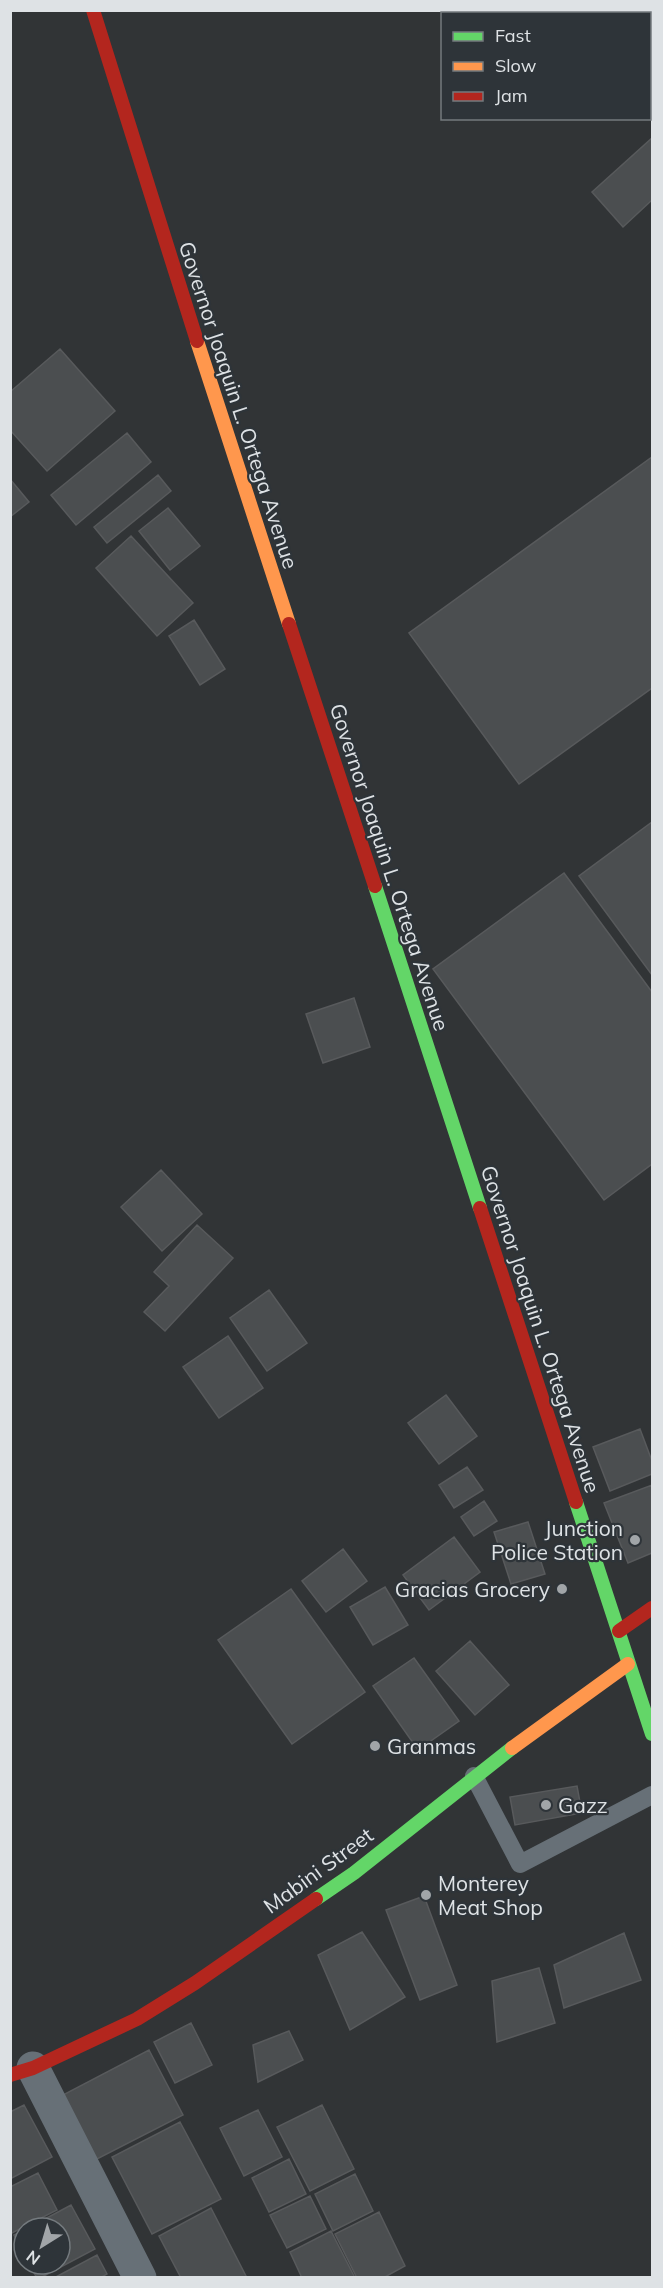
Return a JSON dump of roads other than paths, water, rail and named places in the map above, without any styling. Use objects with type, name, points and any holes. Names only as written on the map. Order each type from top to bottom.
[{"type":"main road","name":"Governor Joaquin L. Ortega Avenue","points":[[93,10],[166,248],[652,1734]]},
{"type":"main road","points":[[619,1631],[652,1608]]},
{"type":"main road","name":"Mabini Street","points":[[22,2071],[137,2019],[195,1983],[354,1873],[474,1776],[628,1664]]},
{"type":"street","points":[[22,2071],[140,2277]]},
{"type":"lane","points":[[474,1776],[520,1864],[652,1795]]},
{"type":"place","name":"Junction Police Station","points":[[635,1540]]},
{"type":"place","name":"Gracias Grocery","points":[[562,1589]]},
{"type":"place","name":"Granmas","points":[[375,1746]]},
{"type":"place","name":"Gazz","points":[[546,1805]]},
{"type":"place","name":"Monterey Meat Shop","points":[[426,1895]]}]
